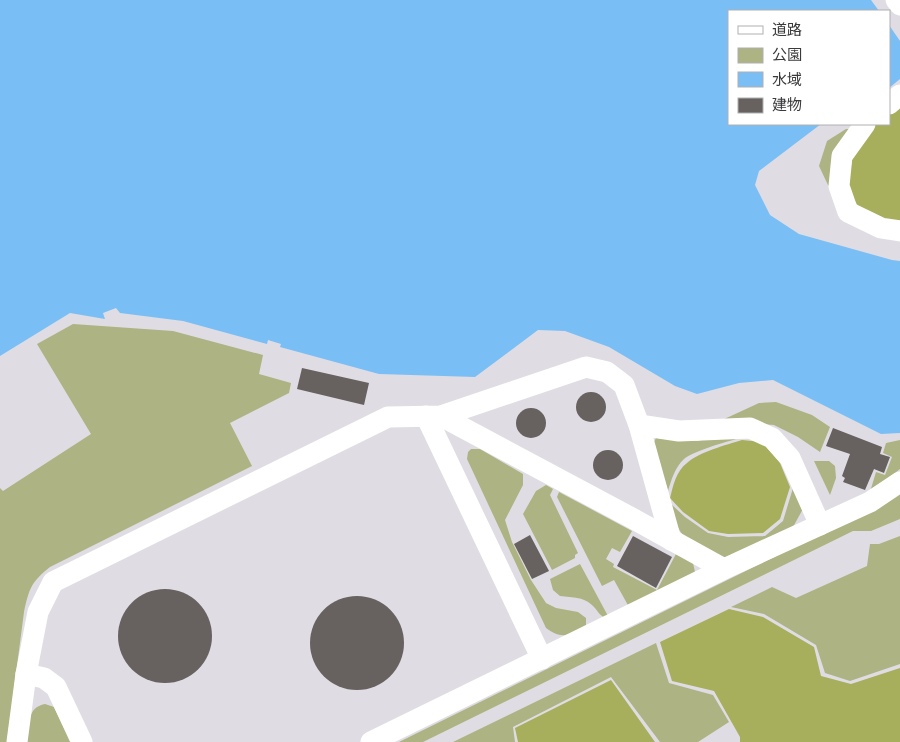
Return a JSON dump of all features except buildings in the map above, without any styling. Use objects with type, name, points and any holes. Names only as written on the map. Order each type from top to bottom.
[{"type":"street","points":[[896,0],[900,5]]},
{"type":"street","points":[[890,103],[900,95]]},
{"type":"street","points":[[864,125],[842,156],[839,186],[848,212],[881,228],[900,231]]},
{"type":"street","points":[[17,742],[26,674],[38,612],[53,582],[388,416],[433,416],[586,368],[607,372],[624,385],[639,425],[671,540]]},
{"type":"street","points":[[433,416],[630,517],[724,570]]},
{"type":"street","points":[[433,416],[542,658]]},
{"type":"street","points":[[639,425],[680,431],[750,428],[772,438],[790,458],[820,525]]},
{"type":"street","points":[[371,742],[724,570],[870,502],[900,482]]},
{"type":"street","points":[[26,674],[44,678],[56,687],[82,742]]},
{"type":"green space","points":[[900,106],[900,224],[876,217],[858,206],[847,189],[854,149],[876,125],[890,125],[890,113]]},
{"type":"green space","points":[[846,129],[852,129],[834,191],[828,185],[819,166],[827,141]]},
{"type":"green space","points":[[73,324],[173,331],[263,355],[259,374],[291,383],[289,393],[230,423],[252,466],[50,567],[39,577],[29,592],[24,612],[7,742],[0,742],[0,488],[3,491],[91,434],[37,344]]},
{"type":"green space","points":[[776,402],[812,415],[830,427],[820,452],[798,437],[774,425],[720,421],[759,403]]},
{"type":"green space","points":[[725,434],[740,438],[688,456],[676,470],[668,491],[653,444],[656,438],[698,441]]},
{"type":"green space","points":[[742,440],[762,442],[780,463],[790,487],[780,519],[763,533],[728,534],[709,531],[683,512],[670,498],[676,479],[683,466],[698,455]]},
{"type":"green space","points":[[900,440],[900,469],[870,492],[876,472],[885,475],[892,457],[883,453],[886,443]]},
{"type":"green space","points":[[471,449],[480,449],[523,474],[523,485],[505,520],[512,542],[531,580],[546,603],[556,608],[578,612],[586,618],[586,627],[566,635],[557,634],[546,628],[467,459],[468,452]]},
{"type":"green space","points":[[814,461],[829,461],[835,466],[836,478],[830,495]]},
{"type":"green space","points":[[546,485],[553,489],[550,495],[578,553],[575,555],[575,558],[552,570],[523,514],[536,491]]},
{"type":"green space","points":[[793,488],[804,507],[793,527],[729,559],[695,545],[684,537],[674,518],[671,504],[685,517],[708,533],[728,537],[765,536],[783,521]]},
{"type":"green space","points":[[559,492],[632,531],[620,552],[612,548],[606,559],[614,564],[613,567],[657,590],[676,554],[693,563],[695,572],[629,607],[614,580],[602,586],[557,497]]},
{"type":"green space","points":[[900,492],[900,519],[871,531],[853,531],[423,742],[399,742],[843,523]]},
{"type":"green space","points":[[900,536],[900,664],[850,681],[825,673],[816,645],[764,614],[731,607],[772,587],[796,598],[867,566],[870,544],[879,544]]},
{"type":"green space","points":[[580,564],[608,616],[605,618],[590,603],[578,598],[560,596],[553,590],[550,579]]},
{"type":"green space","points":[[729,609],[763,617],[814,647],[821,676],[851,684],[900,668],[900,742],[740,742],[740,737],[714,691],[672,681],[660,642]]},
{"type":"green space","points":[[656,643],[669,683],[713,695],[729,722],[698,742],[660,742],[611,677],[513,727],[515,742],[453,742]]},
{"type":"green space","points":[[611,680],[655,742],[518,742],[515,728]]},
{"type":"green space","points":[[45,704],[54,707],[70,742],[26,742],[28,724],[32,713],[39,706]]},
{"type":"water","points":[[0,0],[871,0],[878,10],[728,10],[728,125],[820,125],[759,171],[755,185],[770,215],[799,234],[900,261],[900,433],[881,434],[773,380],[739,383],[697,394],[675,386],[609,347],[565,331],[538,330],[475,377],[379,374],[280,347],[281,344],[268,340],[267,344],[183,321],[120,313],[116,308],[103,313],[105,319],[70,313],[0,356]]},
{"type":"water","points":[[890,26],[900,41],[900,79],[890,87]]}]
